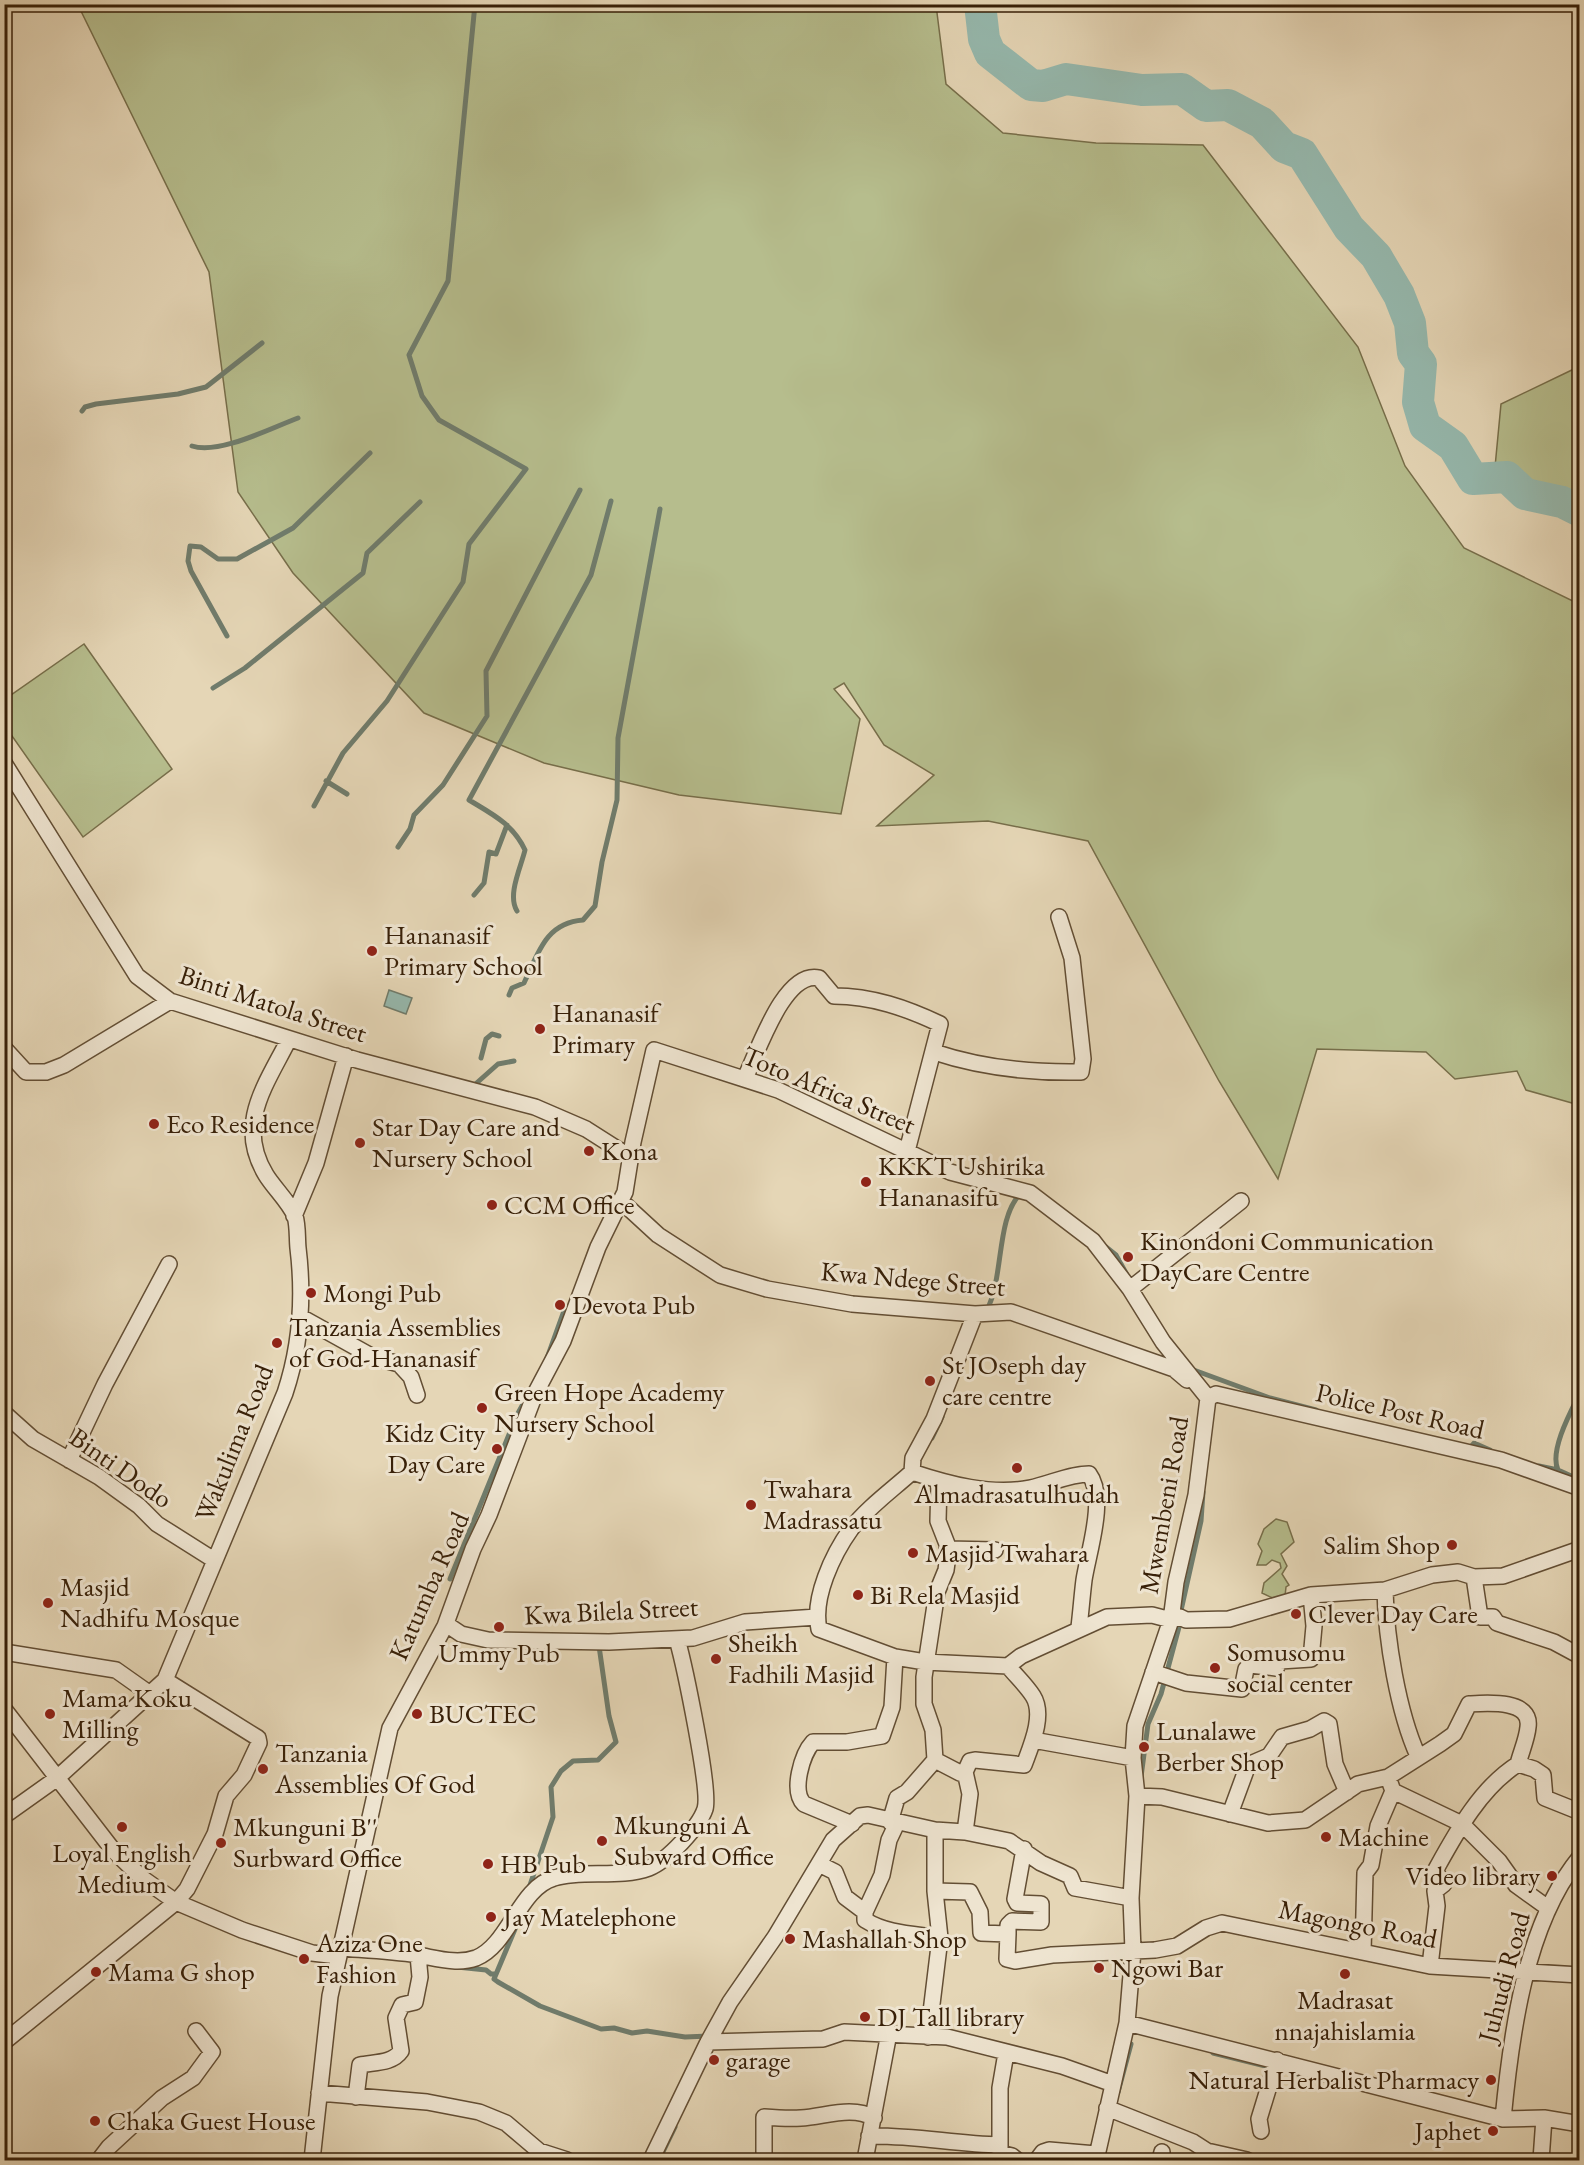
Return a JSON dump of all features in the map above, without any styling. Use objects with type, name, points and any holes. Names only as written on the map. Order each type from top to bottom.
[{"type":"street","name":"Binti Matola Street","points":[[4,763],[137,976],[170,1001],[346,1056],[535,1107],[586,1129],[630,1157]]},
{"type":"street","points":[[934,1053],[966,1063],[1043,1073],[1081,1072],[1083,1059],[1072,958],[1059,917]]},
{"type":"street","points":[[745,1078],[786,993],[804,978],[813,976],[819,978],[834,996],[860,996],[885,1002],[940,1024],[907,1151]]},
{"type":"street","points":[[4,1048],[26,1072],[46,1072],[64,1065],[170,1001]]},
{"type":"street","name":"Wakulima Road","points":[[165,1680],[285,1393],[298,1347],[302,1284],[294,1216],[265,1173],[253,1143],[254,1110],[289,1039]]},
{"type":"street","name":"Toto Africa Street","points":[[654,1050],[778,1090],[950,1172],[1030,1193],[1093,1241],[1130,1289],[1163,1342],[1208,1398]]},
{"type":"street","name":"Katumba Road","points":[[312,2160],[330,1996],[390,1728],[446,1624],[473,1549],[489,1515],[535,1394],[563,1341],[598,1247],[625,1192],[630,1157],[654,1050]]},
{"type":"street","name":"Wakulima Road","points":[[294,1216],[316,1162],[346,1056]]},
{"type":"street","name":"Kwa Ndege Street","points":[[621,1201],[658,1235],[720,1275],[767,1289],[852,1304],[975,1314],[1011,1312],[1174,1369],[1208,1398]]},
{"type":"street","points":[[1130,1289],[1241,1201]]},
{"type":"street","points":[[69,1460],[105,1384],[169,1264]]},
{"type":"street","points":[[975,1314],[938,1410],[913,1458],[912,1472],[852,1528],[825,1582],[817,1617],[819,1629],[895,1657],[925,1662],[1008,1666],[1021,1656],[1079,1627],[1107,1617],[1152,1615],[1171,1620],[1180,1617],[1186,1620],[1228,1619],[1311,1595],[1384,1590],[1432,1575],[1458,1572],[1474,1577],[1503,1576],[1580,1549]]},
{"type":"street","points":[[301,1317],[373,1357],[399,1364],[411,1377],[417,1395]]},
{"type":"street","name":"Police Post Road","points":[[1208,1398],[1216,1394],[1501,1460],[1580,1488]]},
{"type":"street","name":"Mwembeni Road","points":[[1096,2157],[1127,2023],[1133,1951],[1131,1898],[1137,1796],[1133,1758],[1135,1726],[1171,1620],[1176,1582],[1196,1495],[1208,1398]]},
{"type":"street","name":"Binti Dodo","points":[[4,1413],[33,1439],[99,1477],[139,1506],[158,1524],[214,1560]]},
{"type":"street","points":[[912,1472],[939,1481],[994,1490],[1029,1488],[1089,1474],[1094,1481],[1096,1531],[1084,1578],[1079,1627]]},
{"type":"street","points":[[939,1481],[938,1521],[947,1549],[946,1570],[937,1592],[925,1662],[924,1704],[933,1730],[935,1760],[913,1785],[897,1798],[882,1875],[865,1912],[865,1920],[885,1929],[940,1938]]},
{"type":"street","points":[[947,1549],[995,1550]]},
{"type":"street","points":[[1474,1577],[1480,1617],[1493,1617],[1497,1623],[1554,1642],[1580,1656]]},
{"type":"street","points":[[1384,1590],[1385,1617],[1407,1732],[1418,1756]]},
{"type":"street","points":[[1153,1672],[1186,1683],[1242,1689],[1246,1669],[1250,1665],[1276,1668],[1280,1661],[1311,1659],[1314,1626],[1311,1595]]},
{"type":"street","name":"Kwa Bilela Street","points":[[446,1624],[461,1634],[499,1641],[566,1642],[693,1638],[745,1622],[817,1617]]},
{"type":"street","points":[[4,1709],[113,1850],[142,1878],[176,1902],[276,1942],[324,1955],[340,1948],[447,1960],[477,1958],[489,1950],[524,1903],[540,1886],[553,1878],[627,1872],[650,1867],[672,1852],[700,1818],[705,1808],[706,1797],[677,1639]]},
{"type":"street","points":[[4,1652],[116,1670],[150,1695]]},
{"type":"street","points":[[852,1824],[804,1804],[799,1799],[797,1788],[801,1770],[813,1742],[847,1742],[882,1736],[892,1707],[895,1657]]},
{"type":"street","points":[[965,1832],[970,1794],[965,1772],[970,1761],[1024,1765],[1034,1740],[1037,1711],[1034,1697],[1008,1666]]},
{"type":"street","points":[[4,1816],[56,1779],[165,1680],[244,1726],[258,1738],[259,1743],[244,1775],[226,1796],[215,1834],[187,1889],[176,1902],[4,2042]]},
{"type":"street","points":[[1363,1953],[1365,1873],[1371,1865],[1378,1826],[1390,1784],[1418,1756],[1454,1734],[1469,1704],[1490,1703],[1521,1708],[1527,1715],[1529,1725],[1518,1764],[1505,1772],[1462,1824],[1435,1871],[1444,1884],[1435,1891],[1437,1906],[1430,1966]]},
{"type":"street","points":[[1230,1814],[1248,1765],[1269,1756],[1282,1737],[1310,1729],[1324,1720],[1329,1724],[1335,1764],[1347,1792]]},
{"type":"street","points":[[1034,1740],[1133,1758]]},
{"type":"street","points":[[935,1760],[960,1773],[965,1772]]},
{"type":"street","points":[[1518,1764],[1534,1769],[1543,1775],[1545,1798],[1580,1812]]},
{"type":"street","points":[[1137,1796],[1162,1797],[1268,1823],[1305,1820],[1358,1784],[1390,1784],[1462,1824],[1499,1861],[1516,1885],[1548,1908]]},
{"type":"street","points":[[651,2160],[730,2002],[821,1865],[833,1840],[860,1816],[868,1815],[934,1830],[965,1832],[1009,1841],[1024,1849],[1041,1863],[1070,1876],[1075,1888],[1131,1898]]},
{"type":"street","points":[[928,2037],[940,1938],[935,1891],[934,1830]]},
{"type":"street","points":[[935,1891],[970,1892],[980,1912],[981,1933],[1008,1934],[1008,1924],[1012,1921],[1041,1922],[1041,1904],[1017,1903],[1015,1899],[1024,1849]]},
{"type":"street","name":"Juhudi Road","points":[[1503,2119],[1509,2051],[1539,1926],[1580,1857]]},
{"type":"street","points":[[821,1865],[836,1872],[844,1897],[865,1912]]},
{"type":"street","name":"Magongo Road","points":[[1008,1934],[1007,1959],[1015,1961],[1052,1955],[1133,1951],[1177,1946],[1206,1928],[1221,1923],[1430,1966],[1580,1975]]},
{"type":"street","points":[[356,2097],[360,2065],[377,2064],[398,2055],[401,2051],[396,2018],[402,2005],[416,2002],[420,1977],[418,1955]]},
{"type":"street","points":[[1127,2023],[1503,2119],[1544,2118],[1580,2124]]},
{"type":"street","points":[[99,2160],[114,2142],[162,2098],[199,2071],[212,2052],[196,2031]]},
{"type":"street","points":[[708,2042],[823,2039],[844,2032],[947,2037],[1062,2066],[1113,2084]]},
{"type":"street","points":[[865,2160],[889,2033]]},
{"type":"street","points":[[1006,2053],[1000,2088],[1000,2145],[1001,2154],[1012,2156],[1017,2160]]},
{"type":"street","points":[[1261,2131],[1259,2119],[1277,2060]]},
{"type":"street","points":[[319,2093],[426,2102],[479,2112],[506,2123],[539,2151],[562,2160]]},
{"type":"street","points":[[1107,2108],[1193,2142],[1207,2151],[1247,2160]]},
{"type":"street","points":[[764,2160],[764,2117],[810,2117],[826,2112],[860,2114],[874,2118]]},
{"type":"street","points":[[1541,2160],[1544,2118]]},
{"type":"street","points":[[869,2136],[927,2137],[961,2144],[1000,2145]]},
{"type":"street","points":[[1037,2160],[1043,2152],[1049,2150],[1096,2157]]},
{"type":"green space","points":[[78,5],[936,5],[946,84],[1003,133],[1096,143],[1203,145],[1358,347],[1405,466],[1464,548],[1579,604],[1579,1105],[1526,1090],[1517,1071],[1455,1079],[1426,1052],[1317,1049],[1278,1179],[1219,1081],[1088,841],[988,821],[877,826],[934,775],[884,745],[844,683],[834,689],[860,719],[841,814],[679,795],[544,763],[424,713],[293,573],[238,492],[209,272]]},
{"type":"green space","points":[[1574,369],[1580,374],[1579,500],[1495,467],[1501,404]]},
{"type":"green space","points":[[84,644],[172,769],[83,837],[5,726],[4,700]]},
{"type":"green space","points":[[1276,1519],[1287,1522],[1294,1542],[1281,1554],[1287,1566],[1282,1574],[1289,1585],[1286,1587],[1285,1596],[1279,1601],[1262,1593],[1264,1583],[1281,1568],[1280,1563],[1272,1560],[1266,1565],[1257,1565],[1262,1551],[1258,1544],[1264,1529]]},
{"type":"water","points":[[389,990],[412,998],[406,1014],[384,1006]]},
{"type":"waterway","points":[[314,806],[343,753],[387,701],[463,582],[469,544],[526,469],[439,420],[422,396],[409,355],[448,281],[475,4]]},
{"type":"waterway","points":[[980,4],[984,39],[990,53],[1031,85],[1043,86],[1066,79],[1142,90],[1182,89],[1206,106],[1228,105],[1262,123],[1284,147],[1302,154],[1349,228],[1376,256],[1399,295],[1410,323],[1413,353],[1421,364],[1418,402],[1425,426],[1453,446],[1473,479],[1507,477],[1525,494],[1562,502],[1580,511]]},
{"type":"waterway","points":[[82,411],[85,407],[96,404],[178,394],[206,387],[262,343]]},
{"type":"waterway","points":[[192,446],[203,448],[230,444],[298,418]]},
{"type":"waterway","points":[[227,636],[191,571],[188,561],[190,546],[201,547],[218,559],[237,559],[293,528],[370,453]]},
{"type":"waterway","points":[[398,847],[410,829],[414,815],[443,785],[487,716],[486,671],[580,490]]},
{"type":"waterway","points":[[517,911],[513,897],[514,889],[525,850],[508,826],[469,800],[591,575],[611,501]]},
{"type":"waterway","points":[[213,688],[245,668],[363,573],[367,553],[420,502]]},
{"type":"waterway","points":[[509,995],[512,988],[524,983],[539,951],[551,934],[570,922],[583,920],[595,906],[602,862],[617,800],[618,738],[660,509]]},
{"type":"waterway","points":[[326,781],[347,794]]},
{"type":"waterway","points":[[474,895],[484,883],[489,852],[496,854],[507,825]]},
{"type":"waterway","points":[[481,1058],[486,1039],[492,1034],[499,1036]]},
{"type":"waterway","points":[[471,1088],[498,1064],[514,1061]]},
{"type":"waterway","points":[[987,1310],[996,1281],[1007,1218],[1020,1194]]},
{"type":"waterway","points":[[1106,1247],[1116,1255],[1126,1273]]},
{"type":"waterway","points":[[547,1358],[565,1308]]},
{"type":"waterway","points":[[1191,1369],[1270,1398],[1316,1410]]},
{"type":"waterway","points":[[1558,1470],[1556,1452],[1567,1420],[1580,1393]]},
{"type":"waterway","points":[[450,1579],[517,1415],[528,1395]]},
{"type":"waterway","points":[[932,1438],[942,1417]]},
{"type":"waterway","points":[[1469,1449],[1474,1443],[1490,1450]]},
{"type":"waterway","points":[[1539,1466],[1558,1470],[1580,1480]]},
{"type":"waterway","points":[[1180,1615],[1201,1521],[1203,1492]]},
{"type":"waterway","points":[[1141,1777],[1148,1724],[1161,1694],[1179,1627]]},
{"type":"waterway","points":[[529,1888],[553,1817],[551,1787],[561,1771],[573,1761],[598,1760],[616,1742],[609,1716],[599,1646]]},
{"type":"waterway","points":[[518,1922],[494,1979],[498,1982],[540,2006],[601,2029],[614,2028],[632,2033],[647,2031],[685,2037],[709,2036]]},
{"type":"waterway","points":[[457,1967],[486,1970],[491,1974],[496,1974]]},
{"type":"waterway","points":[[1118,2092],[1131,2044]]},
{"type":"waterway","points":[[1213,2053],[1318,2079]]},
{"type":"waterway","points":[[659,2160],[675,2127]]},
{"type":"place","name":"Hananasif Primary School","points":[[372,951]]},
{"type":"place","name":"Hananasif Primary","points":[[540,1029]]},
{"type":"place","name":"Eco Residence","points":[[154,1124]]},
{"type":"place","name":"Star Day Care and Nursery School","points":[[360,1143]]},
{"type":"place","name":"Kona","points":[[589,1151]]},
{"type":"place","name":"KKKT Ushirika Hananasifu","points":[[866,1182]]},
{"type":"place","name":"CCM Office","points":[[492,1205]]},
{"type":"place","name":"Kinondoni Communication DayCare Centre","points":[[1128,1257]]},
{"type":"place","name":"Mongi Pub","points":[[311,1293]]},
{"type":"place","name":"Devota Pub","points":[[560,1305]]},
{"type":"place","name":"Tanzania Assemblies of God-Hananasif","points":[[277,1343]]},
{"type":"place","name":"St JOseph day care centre","points":[[930,1381]]},
{"type":"place","name":"Green Hope Academy Nursery School","points":[[482,1408]]},
{"type":"place","name":"Kidz City Day Care","points":[[497,1449]]},
{"type":"place","name":"Almadrasatulhudah","points":[[1017,1468]]},
{"type":"place","name":"Twahara Madrassatu","points":[[751,1505]]},
{"type":"place","name":"Salim Shop","points":[[1452,1545]]},
{"type":"place","name":"Masjid Twahara","points":[[913,1553]]},
{"type":"place","name":"Bi Rela Masjid","points":[[858,1595]]},
{"type":"place","name":"Masjid Nadhifu Mosque","points":[[48,1603]]},
{"type":"place","name":"Clever Day Care","points":[[1296,1614]]},
{"type":"place","name":"Ummy Pub","points":[[499,1627]]},
{"type":"place","name":"Sheikh Fadhili Masjid","points":[[716,1659]]},
{"type":"place","name":"Somusomu social center","points":[[1215,1668]]},
{"type":"place","name":"Mama Koku Milling","points":[[50,1714]]},
{"type":"place","name":"BUCTEC","points":[[417,1714]]},
{"type":"place","name":"Lunalawe Berber Shop","points":[[1144,1747]]},
{"type":"place","name":"Tanzania Assemblies Of God","points":[[263,1769]]},
{"type":"place","name":"Loyal English Medium","points":[[122,1827]]},
{"type":"place","name":"Machine","points":[[1326,1837]]},
{"type":"place","name":"Mkunguni A Subward Office","points":[[602,1841]]},
{"type":"place","name":"Mkunguni B'' Surbward Office","points":[[221,1843]]},
{"type":"place","name":"HB Pub","points":[[488,1864]]},
{"type":"place","name":"Video library","points":[[1552,1876]]},
{"type":"place","name":"Jay Matelephone","points":[[491,1917]]},
{"type":"place","name":"Mashallah Shop","points":[[790,1939]]},
{"type":"place","name":"Aziza One Fashion","points":[[304,1959]]},
{"type":"place","name":"Ngowi Bar","points":[[1099,1968]]},
{"type":"place","name":"Mama G shop","points":[[96,1972]]},
{"type":"place","name":"Madrasat nnajahislamia","points":[[1345,1974]]},
{"type":"place","name":"DJ Tall library","points":[[865,2017]]},
{"type":"place","name":"garage","points":[[714,2060]]},
{"type":"place","name":"Natural Herbalist Pharmacy","points":[[1491,2080]]},
{"type":"place","name":"Chaka Guest House","points":[[95,2121]]},
{"type":"place","name":"Japhet","points":[[1493,2131]]}]
